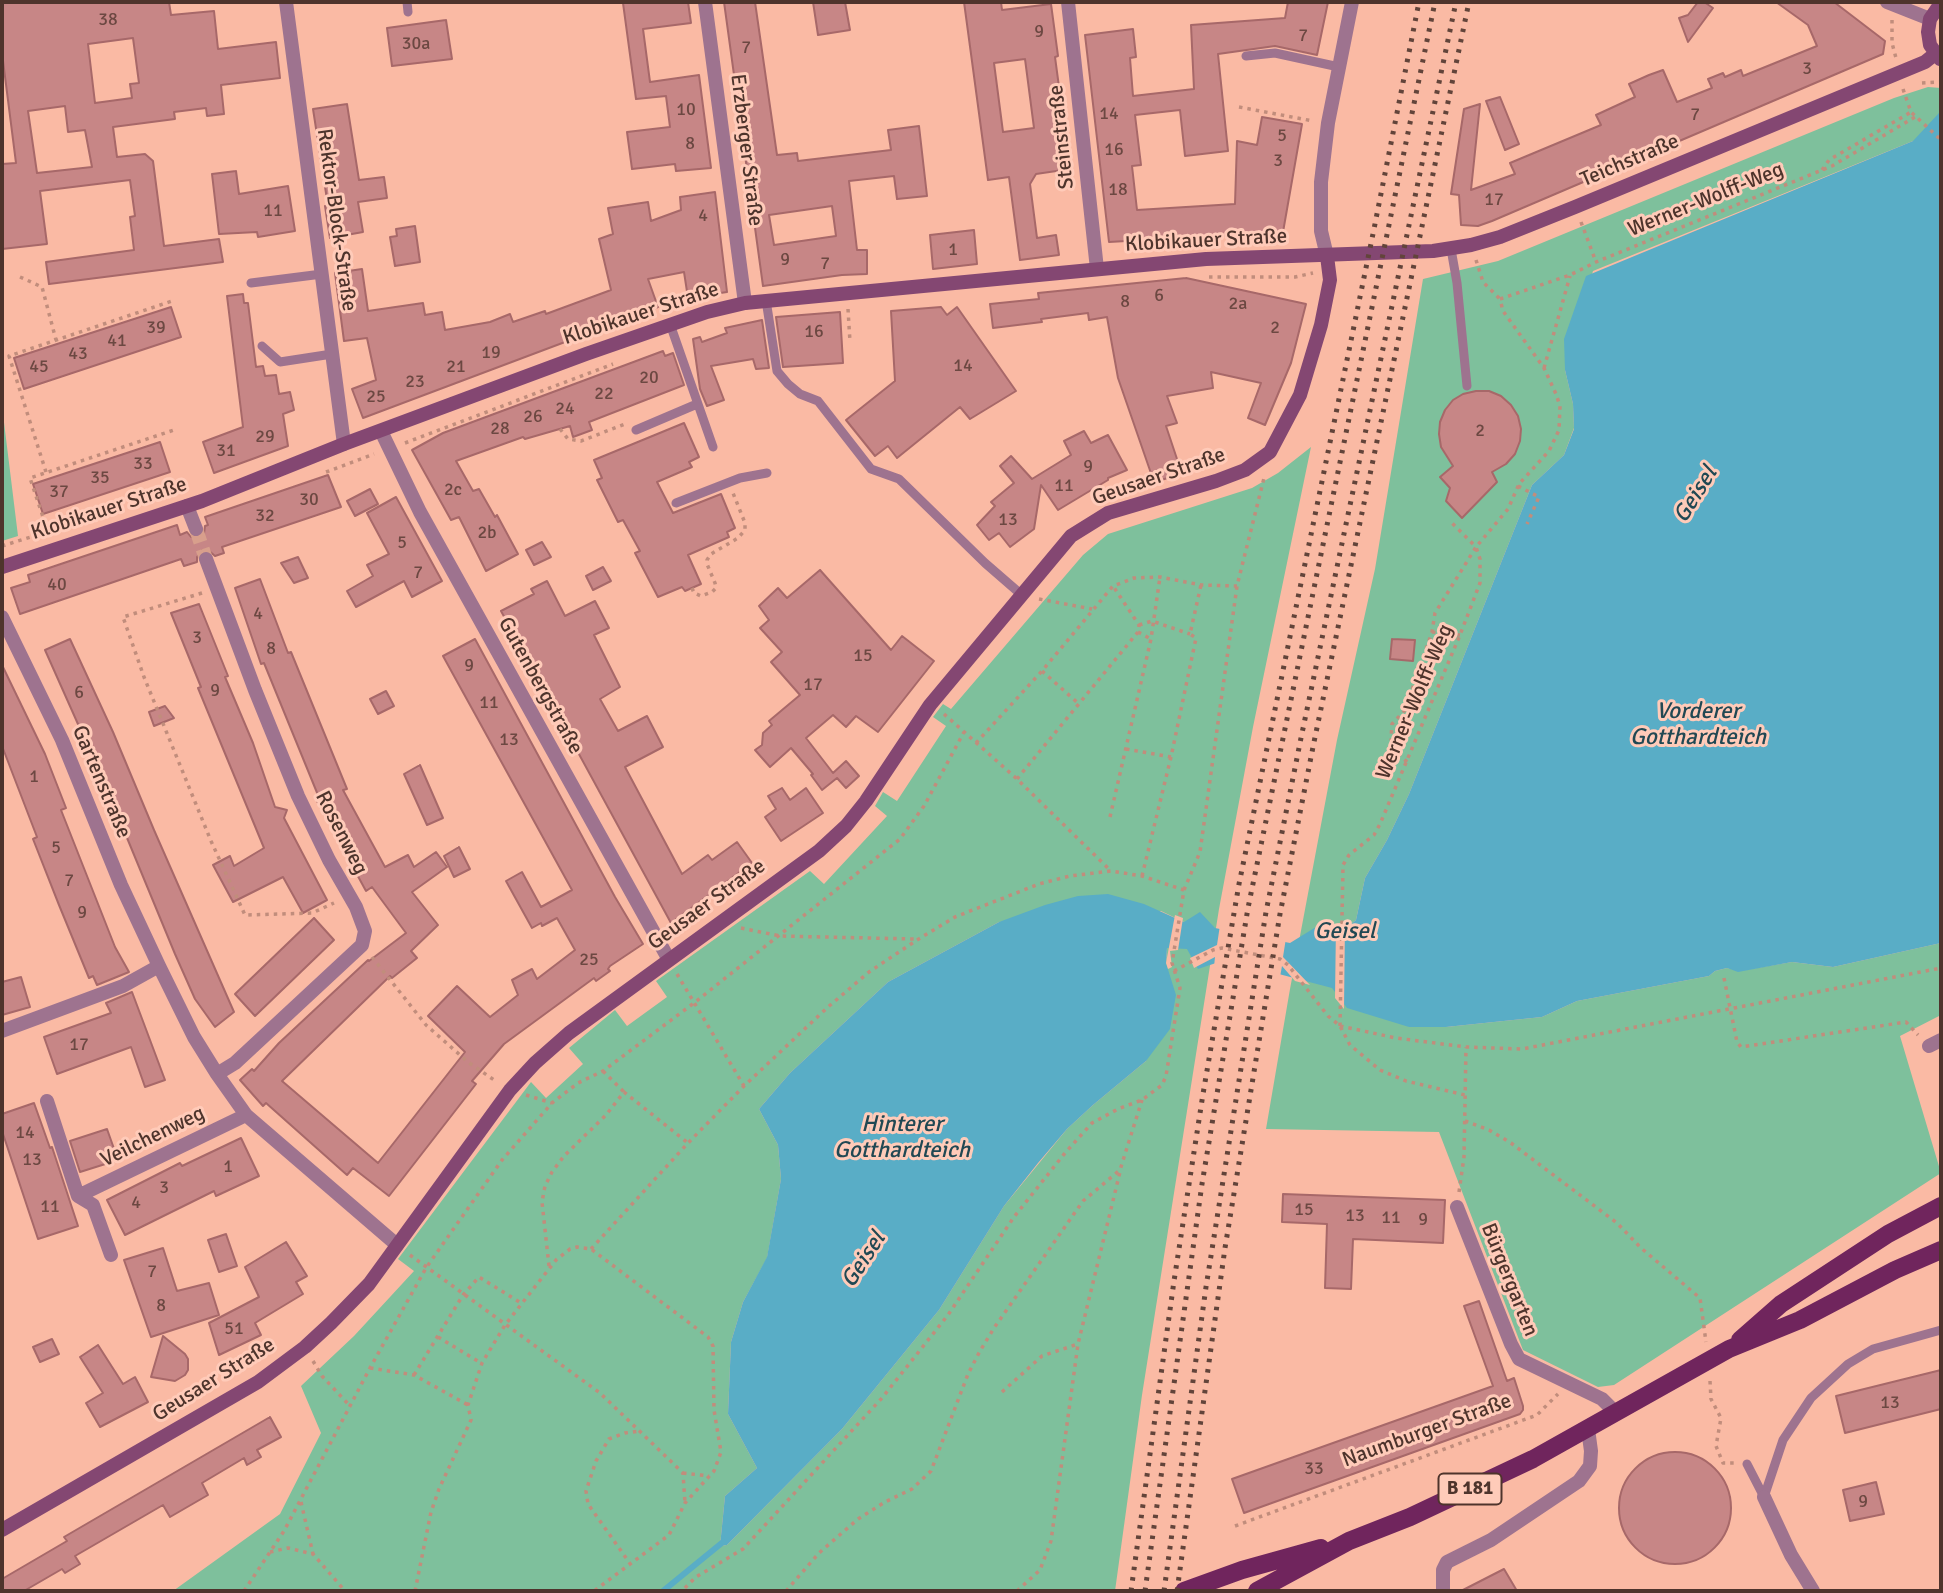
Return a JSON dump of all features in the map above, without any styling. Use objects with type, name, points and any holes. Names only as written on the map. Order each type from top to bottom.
[{"type":"main road","name":"B 181","points":[[1729,1349],[1780,1304],[1888,1234],[1941,1206]]},
{"type":"main road","name":"B 181","points":[[1184,1591],[1242,1570],[1349,1541],[1410,1517],[1521,1465],[1729,1349],[1800,1320],[1895,1270],[1941,1250]]},
{"type":"main road","name":"B 181","points":[[1257,1591],[1349,1541]]},
{"type":"street","name":"Rektor-Block-Straße","points":[[286,2],[344,444]]},
{"type":"street","name":"Erzberger Straße","points":[[705,2],[745,303]]},
{"type":"street","name":"Steinstraße","points":[[1068,2],[1097,269]]},
{"type":"street","points":[[1327,256],[1321,231],[1321,181],[1328,123],[1352,2]]},
{"type":"street","points":[[1938,57],[1928,39],[1930,19],[1941,3]]},
{"type":"street","points":[[1892,4],[1930,19]]},
{"type":"street","name":"Teichstraße","points":[[1327,256],[1451,248],[1500,237],[1938,57]]},
{"type":"street","name":"Klobikauer Straße","points":[[2,566],[187,506],[344,444],[670,324],[745,303],[1206,259],[1327,256]]},
{"type":"street","name":"Geusaer Straße","points":[[2,1530],[258,1382],[305,1347],[369,1284],[510,1090],[535,1063],[569,1032],[668,958],[819,851],[846,825],[866,801],[930,705],[1071,536],[1108,513],[1245,470],[1270,452],[1300,396],[1321,325],[1330,280],[1327,256]]},
{"type":"street","name":"Gutenbergstraße","points":[[381,431],[420,512],[668,958]]},
{"type":"street","points":[[187,506],[196,529]]},
{"type":"street","name":"Rosenweg","points":[[206,559],[298,796],[365,931],[362,945]]},
{"type":"street","name":"Gartenstraße","points":[[2,617],[62,740],[121,884],[159,966],[194,1037],[217,1074],[246,1115],[397,1245]]},
{"type":"street","points":[[217,1074],[234,1063],[362,945]]},
{"type":"street","points":[[2,1031],[124,986],[159,966]]},
{"type":"street","points":[[47,1101],[78,1196],[93,1205],[111,1255]]},
{"type":"street","name":"Veilchenweg","points":[[78,1196],[246,1115]]},
{"type":"street","name":"Bürgergarten","points":[[1457,1207],[1519,1359],[1566,1382]]},
{"type":"street","points":[[1566,1382],[1602,1399],[1616,1413]]},
{"type":"street","points":[[1443,1591],[1443,1570],[1447,1562],[1491,1540],[1579,1481],[1590,1466],[1588,1429]]},
{"type":"street","points":[[1764,1497],[1791,1555],[1813,1591]]},
{"type":"lane","points":[[407,2],[408,12]]},
{"type":"lane","points":[[1246,56],[1275,53],[1339,67]]},
{"type":"lane","points":[[1451,248],[1467,386]]},
{"type":"lane","points":[[251,283],[322,274]]},
{"type":"lane","points":[[766,300],[778,371],[800,394],[818,401],[871,469],[899,479],[985,564],[1023,596]]},
{"type":"lane","points":[[670,324],[713,447]]},
{"type":"lane","points":[[262,346],[280,362],[332,354]]},
{"type":"lane","points":[[636,425],[697,404]]},
{"type":"lane","points":[[677,503],[729,483],[767,473]]},
{"type":"lane","points":[[1764,1497],[1783,1440],[1811,1398],[1848,1364],[1873,1349],[1941,1331]]},
{"type":"lane","points":[[1747,1464],[1764,1497]]},
{"type":"path","points":[[1892,4],[1891,31],[1910,112],[1941,139]]},
{"type":"path","points":[[1239,107],[1328,123]]},
{"type":"path","points":[[1821,170],[1829,160],[1910,112]]},
{"type":"path","name":"Werner-Wolff-Weg","points":[[1500,299],[1570,275],[1821,170],[1914,117]]},
{"type":"path","points":[[1583,228],[1596,262]]},
{"type":"path","points":[[1126,250],[1206,241]]},
{"type":"path","points":[[1407,762],[1395,750],[1390,732],[1392,724],[1405,710],[1432,632],[1435,613],[1476,547],[1508,509],[1518,486],[1549,451],[1559,430],[1560,406],[1544,368],[1503,310],[1500,299],[1483,282],[1471,245]]},
{"type":"path","points":[[1544,368],[1570,275]]},
{"type":"path","points":[[20,277],[42,287],[56,340]]},
{"type":"path","points":[[847,293],[850,342]]},
{"type":"path","points":[[46,472],[9,356],[175,300]]},
{"type":"path","points":[[560,429],[568,439],[581,441],[636,425]]},
{"type":"path","points":[[54,550],[30,478],[177,429]]},
{"type":"path","points":[[682,1591],[696,1577],[743,1549],[882,1398],[948,1315],[1021,1208],[1092,1123],[1142,1100],[1161,1085],[1166,1076],[1180,988],[1174,969],[1184,890],[1200,852],[1208,813],[1237,586],[1270,452]]},
{"type":"path","points":[[692,588],[694,593],[701,596],[716,588],[707,560],[711,554],[738,538],[745,530],[745,523],[729,483]]},
{"type":"path","points":[[1518,486],[1539,497],[1527,524]]},
{"type":"path","points":[[1452,523],[1476,547]]},
{"type":"path","points":[[2,546],[73,524]]},
{"type":"path","name":"Werner-Wolff-Weg","points":[[1340,1026],[1343,865],[1349,855],[1374,835],[1407,762],[1480,583],[1480,559],[1476,547]]},
{"type":"path","points":[[976,743],[1042,671],[1113,586],[1134,578],[1160,577],[1200,585],[1237,586]]},
{"type":"path","points":[[1110,817],[1151,639],[1160,577]]},
{"type":"path","points":[[1190,634],[1200,585]]},
{"type":"path","points":[[1017,779],[1138,632],[1139,625],[1113,586]]},
{"type":"path","points":[[218,589],[122,617],[211,841],[245,915],[312,913],[349,895]]},
{"type":"path","points":[[1023,596],[1092,609]]},
{"type":"path","points":[[1139,625],[1152,621],[1196,638],[1171,758],[1142,876]]},
{"type":"path","points":[[1138,632],[1151,639]]},
{"type":"path","points":[[1432,632],[1460,635]]},
{"type":"path","points":[[1042,671],[1079,705]]},
{"type":"path","points":[[930,705],[1017,779],[1111,871]]},
{"type":"path","points":[[244,1591],[300,1499],[426,1268],[502,1160],[552,1103],[578,1083],[603,1071],[694,1003],[900,839],[924,806],[964,732]]},
{"type":"path","points":[[1126,749],[1171,758]]},
{"type":"path","points":[[591,1249],[744,1086],[869,972],[917,940],[955,917],[1039,884],[1070,876],[1111,871],[1142,876],[1184,890]]},
{"type":"path","points":[[718,922],[780,936],[917,940]]},
{"type":"path","points":[[362,945],[426,1025],[489,1078]]},
{"type":"path","points":[[1174,969],[1222,948],[1280,959],[1288,965],[1328,1016],[1340,1026],[1350,1045],[1380,1070],[1406,1081],[1465,1095]]},
{"type":"path","points":[[668,958],[744,1086]]},
{"type":"path","points":[[1340,1026],[1396,1038],[1466,1047],[1522,1049],[1941,968]]},
{"type":"path","points":[[1724,978],[1738,1045],[1741,1047],[1906,1022],[1935,1043]]},
{"type":"path","points":[[1457,1207],[1464,1157],[1466,1047]]},
{"type":"path","points":[[603,1071],[624,1092],[688,1143]]},
{"type":"path","points":[[510,1090],[552,1103]]},
{"type":"path","points":[[549,1269],[542,1202],[545,1186],[564,1156],[606,1115],[624,1092]]},
{"type":"path","points":[[1017,1591],[1040,1570],[1051,1541],[1078,1344],[1120,1170],[1142,1100]]},
{"type":"path","points":[[1465,1121],[1489,1130],[1511,1143],[1616,1223],[1700,1298],[1709,1361],[1711,1399],[1721,1419],[1716,1446],[1723,1463],[1747,1464]]},
{"type":"path","points":[[786,1591],[819,1553],[858,1519],[912,1489],[932,1471],[968,1374],[993,1328],[1083,1201],[1120,1170]]},
{"type":"path","points":[[415,1591],[431,1512],[471,1420],[468,1405],[482,1363],[521,1303],[549,1269],[570,1249],[591,1249],[708,1338],[713,1346],[715,1420],[721,1452],[719,1462],[685,1503],[669,1535],[594,1591]]},
{"type":"path","points":[[426,1268],[600,1393],[683,1473],[710,1476]]},
{"type":"path","points":[[414,1375],[463,1295],[479,1277],[521,1303]]},
{"type":"path","points":[[438,1337],[482,1363]]},
{"type":"path","points":[[1002,1392],[1042,1356],[1078,1344]]},
{"type":"path","points":[[305,1347],[322,1376],[350,1406]]},
{"type":"path","points":[[370,1368],[414,1375],[468,1405]]},
{"type":"path","name":"Naumburger Straße","points":[[1236,1526],[1537,1415],[1550,1404],[1566,1382]]},
{"type":"path","points":[[631,1565],[588,1504],[586,1491],[596,1461],[609,1439],[641,1431]]},
{"type":"path","points":[[683,1473],[685,1503]]},
{"type":"path","points":[[300,1499],[313,1554],[345,1591]]},
{"type":"path","points":[[270,1552],[288,1548],[313,1554]]},
{"type":"green space","points":[[1928,87],[1941,88],[1941,160],[1913,141],[1593,271],[1565,370],[1573,404],[1574,428],[1564,455],[1532,485],[1409,794],[1365,878],[1356,920],[1350,925],[1409,1027],[1446,1027],[1542,1017],[1577,1001],[1709,976],[1715,971],[1727,968],[1739,971],[1792,962],[1833,967],[1941,943],[1941,1015],[1900,1036],[1941,1173],[1614,1385],[1598,1387],[1523,1350],[1439,1132],[1266,1129],[1337,740],[1375,569],[1423,279],[1498,261],[1894,98]]},
{"type":"green space","points":[[2,406],[18,536],[2,541]]},
{"type":"green space","points":[[1311,447],[1253,727],[1219,909],[1142,1395],[1115,1591],[173,1591],[280,1514],[321,1433],[301,1386],[354,1336],[414,1271],[398,1259],[531,1082],[546,1098],[583,1064],[569,1048],[615,1010],[627,1026],[667,997],[656,981],[810,871],[824,884],[887,816],[875,806],[883,792],[897,801],[946,726],[933,717],[943,704],[951,709],[1083,555],[1108,534],[1252,488],[1278,473]],"holes":[[[1161,911],[1184,922],[1167,948],[1146,1061],[1067,1129],[1004,1206],[939,1310],[842,1429],[727,1545],[720,1546],[725,1496],[757,1468],[728,1414],[731,1342],[743,1302],[767,1258],[781,1179],[778,1145],[759,1109],[790,1073],[888,982],[999,922]]]},
{"type":"water","name":"Vorderer Gotthardteich","points":[[1939,113],[1941,943],[1833,967],[1792,962],[1738,972],[1727,968],[1715,971],[1709,976],[1577,1001],[1542,1017],[1446,1027],[1409,1027],[1347,1008],[1332,988],[1256,968],[1216,963],[1198,969],[1187,949],[1167,948],[1166,963],[1176,995],[1170,1029],[1146,1061],[1067,1129],[1038,1163],[1004,1206],[939,1310],[842,1429],[727,1545],[720,1546],[725,1496],[757,1468],[728,1414],[731,1342],[743,1302],[767,1257],[781,1179],[778,1145],[759,1109],[790,1073],[888,982],[999,922],[1045,905],[1078,896],[1108,894],[1144,904],[1184,922],[1200,912],[1215,928],[1290,943],[1316,927],[1334,928],[1350,925],[1356,920],[1365,878],[1409,794],[1532,485],[1564,455],[1574,429],[1573,404],[1565,370],[1564,339],[1586,276],[1913,141]]},
{"type":"pier","points":[[1175,915],[1183,918],[1178,950],[1170,951],[1172,967],[1168,969],[1166,963]]},
{"type":"pier","points":[[1345,922],[1344,1009],[1335,998],[1336,924]]},
{"type":"pier","points":[[1220,925],[1286,938],[1283,957],[1310,985],[1295,981],[1282,966],[1280,977],[1256,971],[1214,967],[1215,957],[1194,968],[1190,958],[1217,945]]},
{"type":"building","points":[[2,2],[169,2],[171,15],[214,11],[218,49],[276,42],[280,78],[221,85],[224,114],[207,116],[206,108],[174,112],[175,119],[113,127],[117,157],[145,154],[153,161],[164,246],[219,239],[223,262],[49,284],[46,262],[134,250],[130,217],[135,216],[130,180],[40,191],[47,244],[2,249],[2,164],[16,163],[2,53]],"holes":[[[133,38],[139,83],[130,84],[132,98],[95,103],[88,44]],[[65,106],[68,132],[85,130],[92,167],[37,173],[28,111]]]},
{"type":"building","points":[[688,2],[691,23],[643,29],[650,82],[699,75],[711,168],[676,171],[675,164],[632,169],[627,132],[670,127],[666,96],[636,99],[623,3]]},
{"type":"building","points":[[724,2],[755,2],[777,155],[797,153],[798,161],[891,150],[888,130],[919,126],[927,196],[897,199],[894,176],[849,181],[857,250],[867,250],[867,274],[763,286]],"holes":[[[832,206],[836,236],[774,245],[769,215]]]},
{"type":"building","points":[[813,2],[845,2],[850,30],[818,35]]},
{"type":"building","points":[[964,2],[1001,2],[1002,10],[1051,4],[1070,169],[1036,174],[1030,184],[1037,238],[1056,235],[1059,255],[1020,260],[1009,177],[988,180]],"holes":[[[1025,59],[1034,128],[1003,132],[994,63]]]},
{"type":"building","points":[[1288,2],[1328,2],[1317,55],[1275,46],[1218,54],[1228,151],[1185,156],[1180,110],[1135,115],[1141,165],[1132,166],[1137,210],[1235,204],[1237,141],[1257,145],[1262,117],[1302,124],[1283,232],[1109,242],[1085,35],[1133,29],[1136,57],[1130,58],[1133,96],[1194,89],[1191,25],[1285,18]]},
{"type":"building","points":[[1698,2],[1704,2],[1713,8],[1688,42],[1679,18],[1688,15]]},
{"type":"building","points":[[1776,2],[1834,2],[1885,41],[1883,54],[1492,221],[1478,226],[1461,225],[1459,195],[1451,194],[1464,109],[1480,104],[1471,190],[1515,174],[1510,163],[1601,125],[1596,115],[1635,97],[1629,84],[1649,75],[1663,70],[1677,102],[1712,88],[1708,79],[1723,73],[1725,77],[1741,70],[1743,76],[1817,46],[1808,25]]},
{"type":"building","points":[[446,20],[452,59],[392,66],[387,28]]},
{"type":"building","points":[[1500,97],[1519,144],[1505,150],[1486,101]]},
{"type":"building","points":[[347,104],[359,180],[384,177],[387,198],[358,202],[363,232],[330,238],[325,206],[328,206],[313,109]]},
{"type":"building","points":[[236,171],[239,194],[288,186],[295,231],[258,237],[257,232],[219,234],[212,174]]},
{"type":"building","points":[[715,192],[727,292],[688,298],[684,272],[648,279],[658,307],[363,418],[352,389],[376,380],[367,338],[344,341],[335,273],[362,269],[368,311],[423,303],[425,315],[442,312],[445,330],[490,322],[510,314],[513,322],[545,311],[546,314],[611,290],[599,239],[613,234],[608,208],[648,202],[651,221],[681,210],[680,197]]},
{"type":"building","points":[[415,226],[420,262],[395,266],[390,237],[397,236],[396,229]]},
{"type":"building","points":[[974,230],[977,264],[933,269],[930,235]]},
{"type":"building","points":[[1186,278],[1306,304],[1291,363],[1265,425],[1248,418],[1261,383],[1211,372],[1213,388],[1167,396],[1177,423],[1166,426],[1182,474],[1154,482],[1118,378],[1107,317],[1089,320],[1088,313],[993,328],[990,304],[1039,299],[1038,293]]},
{"type":"building","points":[[243,294],[244,303],[248,303],[256,367],[263,366],[265,376],[276,375],[279,394],[290,392],[294,410],[283,414],[288,446],[214,473],[203,442],[243,427],[227,296]]},
{"type":"building","points":[[171,307],[181,337],[24,389],[14,358]]},
{"type":"building","points":[[941,307],[947,315],[957,307],[1016,391],[970,419],[960,407],[897,458],[888,446],[875,456],[846,420],[895,381],[891,311]]},
{"type":"building","points":[[840,312],[843,363],[783,367],[776,317]]},
{"type":"building","points":[[762,320],[769,368],[756,369],[753,359],[711,366],[724,400],[707,406],[700,389],[693,339],[700,337],[702,342],[727,333],[725,328]]},
{"type":"building","points":[[663,351],[665,356],[673,353],[684,385],[589,422],[592,430],[573,437],[570,426],[525,439],[523,437],[456,461],[473,491],[479,489],[495,517],[497,515],[518,554],[486,571],[459,517],[451,520],[412,450],[443,433]]},
{"type":"building","points":[[1476,391],[1489,391],[1501,396],[1511,405],[1518,416],[1520,441],[1515,454],[1506,464],[1492,472],[1497,482],[1462,518],[1446,501],[1450,488],[1440,477],[1453,466],[1441,447],[1440,422],[1453,400]]},
{"type":"building","points":[[684,423],[699,457],[689,462],[692,467],[657,482],[673,513],[721,494],[735,528],[727,532],[729,537],[688,555],[701,584],[685,591],[682,587],[658,597],[635,553],[640,551],[623,520],[618,522],[597,480],[602,478],[594,460]]},
{"type":"building","points":[[1084,431],[1091,443],[1108,435],[1127,470],[1108,478],[1058,510],[1041,485],[1034,529],[1010,547],[999,533],[989,540],[977,525],[995,506],[991,502],[1014,483],[1000,466],[1011,456],[1032,479],[1071,455],[1064,441]]},
{"type":"building","points":[[160,442],[170,472],[43,514],[33,484]]},
{"type":"building","points":[[328,475],[341,507],[222,547],[224,553],[215,556],[208,550],[202,550],[197,562],[184,566],[181,559],[20,614],[11,588],[30,582],[28,575],[177,525],[180,535],[187,532],[191,537],[199,538],[208,525],[205,517]]},
{"type":"building","points":[[370,489],[378,504],[355,516],[347,501]]},
{"type":"building","points":[[396,497],[442,581],[412,597],[404,581],[356,607],[347,591],[373,576],[367,565],[389,554],[367,513]]},
{"type":"building","points":[[542,542],[551,557],[534,565],[526,550]]},
{"type":"building","points":[[298,557],[308,578],[294,583],[281,563]]},
{"type":"building","points":[[603,567],[611,581],[593,590],[586,576]]},
{"type":"building","points":[[820,570],[891,650],[902,636],[934,661],[878,732],[856,716],[846,727],[833,715],[806,738],[833,773],[846,761],[859,776],[846,788],[837,778],[822,790],[811,775],[813,774],[791,748],[770,767],[755,750],[762,745],[763,733],[772,725],[769,721],[800,695],[771,662],[782,652],[760,628],[769,620],[759,606],[778,588],[787,598]]},
{"type":"building","points":[[260,579],[288,653],[291,652],[347,789],[343,790],[385,867],[408,855],[414,867],[436,852],[447,867],[412,892],[438,925],[411,951],[417,958],[392,978],[390,976],[282,1081],[378,1163],[465,1052],[428,1016],[457,986],[490,1017],[518,995],[512,980],[532,969],[537,979],[575,950],[557,918],[532,928],[506,881],[522,872],[541,907],[572,890],[443,656],[475,639],[643,944],[610,966],[610,971],[596,981],[594,978],[504,1044],[472,1081],[476,1084],[389,1196],[353,1168],[347,1175],[266,1103],[263,1106],[240,1080],[252,1069],[254,1071],[279,1043],[368,960],[406,933],[372,887],[366,891],[317,801],[320,800],[264,663],[261,664],[235,588]]},
{"type":"building","points":[[547,581],[565,616],[595,601],[609,628],[594,635],[620,687],[600,699],[618,731],[647,716],[663,747],[625,767],[682,874],[708,855],[712,860],[737,842],[752,863],[671,923],[501,611],[534,594],[531,589]]},
{"type":"building","points":[[199,604],[275,807],[287,810],[284,818],[327,900],[303,913],[283,877],[233,902],[213,865],[230,856],[234,866],[264,848],[198,688],[201,687],[171,613]]},
{"type":"building","points":[[70,639],[234,1012],[215,1027],[195,999],[45,650]]},
{"type":"building","points":[[1392,639],[1415,640],[1413,661],[1390,659]]},
{"type":"building","points":[[2,665],[45,754],[66,808],[61,810],[115,947],[129,972],[97,985],[93,976],[89,978],[59,905],[33,839],[37,837],[2,746]]},
{"type":"building","points":[[386,691],[394,706],[378,714],[370,699]]},
{"type":"building","points":[[165,706],[174,718],[154,726],[149,712]]},
{"type":"building","points":[[420,765],[443,818],[427,825],[404,774]]},
{"type":"building","points":[[782,788],[790,800],[806,788],[823,813],[781,841],[765,817],[776,809],[768,796]]},
{"type":"building","points":[[459,847],[470,869],[454,877],[444,856]]},
{"type":"building","points":[[314,918],[334,940],[255,1016],[235,994]]},
{"type":"building","points":[[21,977],[30,1007],[2,1015],[2,982]]},
{"type":"building","points":[[132,992],[165,1080],[145,1087],[131,1047],[57,1074],[44,1037],[111,1013],[106,1003]]},
{"type":"building","points":[[34,1103],[50,1148],[52,1147],[78,1226],[38,1239],[2,1131],[2,1114]]},
{"type":"building","points":[[107,1129],[118,1160],[80,1172],[70,1141]]},
{"type":"building","points":[[241,1138],[259,1176],[216,1196],[214,1191],[125,1235],[107,1200],[180,1163],[182,1166]]},
{"type":"building","points":[[1283,1194],[1445,1200],[1443,1243],[1353,1239],[1351,1289],[1325,1288],[1327,1224],[1282,1222]]},
{"type":"building","points":[[226,1234],[237,1266],[219,1272],[208,1240]]},
{"type":"building","points":[[286,1242],[307,1276],[296,1282],[303,1294],[255,1323],[261,1335],[219,1355],[209,1323],[259,1297],[245,1267]]},
{"type":"building","points":[[163,1248],[177,1291],[209,1283],[219,1315],[151,1337],[124,1260]]},
{"type":"building","points":[[1479,1301],[1507,1381],[1514,1378],[1523,1406],[1520,1414],[1244,1513],[1232,1479],[1493,1386],[1464,1306]]},
{"type":"building","points":[[163,1336],[188,1359],[188,1370],[175,1381],[151,1377]]},
{"type":"building","points":[[52,1339],[59,1354],[40,1362],[33,1347]]},
{"type":"building","points":[[98,1345],[123,1384],[135,1377],[148,1402],[100,1427],[86,1403],[103,1393],[80,1357]]},
{"type":"building","points":[[1941,1370],[1941,1409],[1845,1433],[1836,1396]]},
{"type":"building","points":[[270,1417],[281,1437],[257,1450],[261,1457],[247,1465],[244,1458],[202,1483],[208,1495],[170,1517],[163,1505],[75,1556],[80,1564],[65,1573],[62,1569],[24,1591],[2,1591],[2,1579],[67,1541],[64,1537]]},
{"type":"building","points":[[1675,1452],[1697,1456],[1715,1468],[1727,1486],[1731,1508],[1727,1530],[1715,1548],[1697,1560],[1675,1564],[1653,1560],[1635,1548],[1623,1530],[1619,1508],[1623,1486],[1635,1468],[1653,1456]]},
{"type":"building","points":[[1876,1482],[1884,1514],[1850,1521],[1843,1490]]},
{"type":"building","points":[[1504,1569],[1517,1591],[1461,1591]]},
{"type":"waterway","name":"Geisel","points":[[663,1591],[723,1542]]},
{"type":"tunnel","points":[[196,529],[206,559]]},
{"type":"railway","points":[[1131,1591],[1174,1281],[1239,884],[1419,2]]},
{"type":"railway","points":[[1145,1591],[1202,1184],[1248,908],[1435,2]]},
{"type":"railway","points":[[1164,1591],[1206,1287],[1266,912],[1456,2]]},
{"type":"railway","points":[[1177,1591],[1225,1248],[1280,914],[1469,2]]},
{"type":"water label","name":"Hinterer Gotthardteich","points":[[902,1138]]}]
